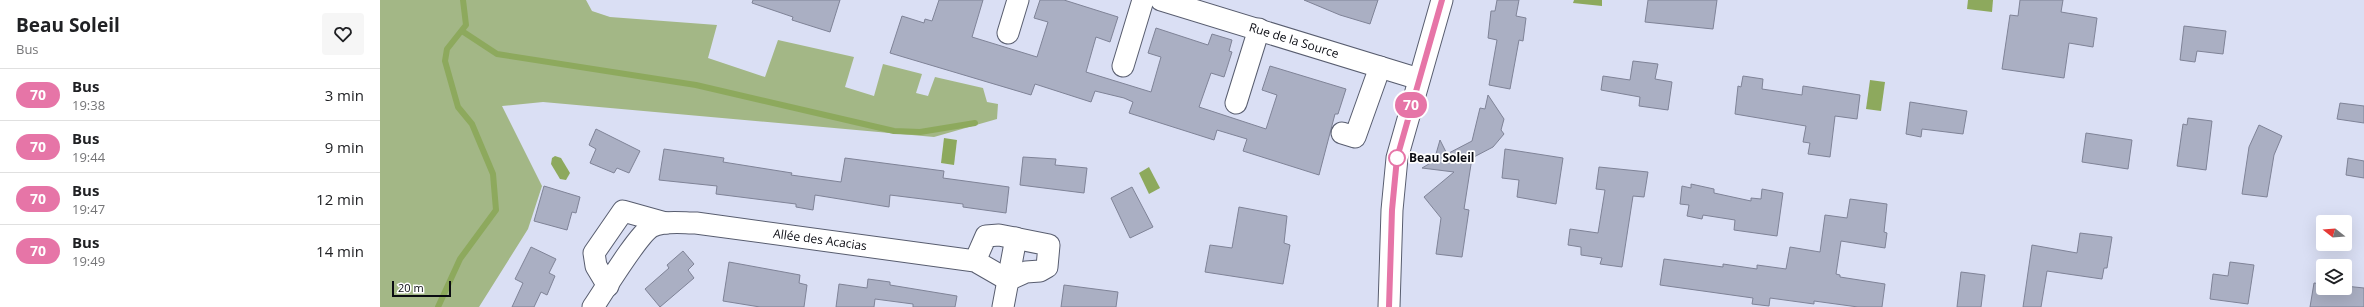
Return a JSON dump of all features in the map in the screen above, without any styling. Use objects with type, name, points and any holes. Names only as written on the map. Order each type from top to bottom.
[{"type":"street","points":[[1008,33],[1018,0]]},
{"type":"street","points":[[1123,66],[1143,0]]},
{"type":"street","points":[[1388,307],[1392,210],[1397,158],[1442,0]]},
{"type":"street","name":"Rue de la Source","points":[[1167,1],[1419,79]]},
{"type":"street","points":[[1236,103],[1259,29]]},
{"type":"street","points":[[1342,133],[1355,137],[1380,67]]},
{"type":"street","name":"Allée des Acacias","points":[[608,286],[596,266],[594,253],[623,211],[666,223]]},
{"type":"street","name":"Allée des Acacias","points":[[593,307],[640,238],[650,227],[666,223],[696,223],[975,261],[1008,280]]},
{"type":"street","points":[[975,261],[986,236],[999,235],[1049,245],[1047,267],[1040,271],[1026,272],[1008,280]]},
{"type":"street","points":[[1003,307],[1016,238]]},
{"type":"shaded area","points":[[380,0],[586,0],[592,11],[610,17],[717,25],[708,58],[765,77],[778,40],[854,57],[845,87],[874,96],[883,64],[922,74],[916,93],[928,96],[935,77],[983,88],[987,102],[998,104],[997,119],[934,137],[543,102],[502,106],[542,186],[528,229],[479,307],[380,307]]},
{"type":"shaded area","points":[[1574,0],[1602,0],[1602,6],[1573,3]]},
{"type":"shaded area","points":[[1968,0],[1993,0],[1992,12],[1967,9]]},
{"type":"shaded area","points":[[1870,80],[1885,82],[1881,111],[1866,109]]},
{"type":"shaded area","points":[[944,138],[957,140],[954,165],[941,163]]},
{"type":"shaded area","points":[[555,156],[561,158],[570,173],[566,180],[560,179],[551,164],[552,158]]},
{"type":"shaded area","points":[[1149,167],[1160,188],[1149,194],[1139,173]]},
{"type":"building","points":[[753,0],[840,0],[830,32],[792,20],[793,17],[752,3]]},
{"type":"building","points":[[939,0],[983,0],[972,37],[1037,57],[1048,22],[1034,18],[1040,0],[1064,0],[1118,17],[1110,42],[1096,37],[1086,72],[1151,92],[1161,57],[1148,53],[1156,28],[1208,45],[1212,34],[1232,40],[1229,51],[1232,52],[1224,77],[1211,73],[1199,107],[1266,129],[1277,95],[1262,90],[1270,66],[1346,89],[1338,114],[1335,114],[1319,175],[1243,151],[1247,139],[1217,130],[1214,140],[1129,113],[1133,102],[1124,98],[1095,91],[1091,102],[1035,84],[1031,95],[890,53],[902,16],[924,23],[925,19],[932,21]]},
{"type":"building","points":[[1304,0],[1378,0],[1370,24],[1340,15]]},
{"type":"building","points":[[1497,0],[1519,0],[1516,16],[1526,18],[1523,41],[1519,40],[1510,89],[1489,85],[1497,40],[1488,38],[1491,11],[1495,11]]},
{"type":"building","points":[[1648,0],[1717,0],[1713,29],[1645,22]]},
{"type":"building","points":[[2020,0],[2063,0],[2061,12],[2097,18],[2093,47],[2069,43],[2064,78],[2002,69],[2010,15],[2018,16]]},
{"type":"building","points":[[2184,26],[2226,31],[2223,54],[2197,51],[2195,62],[2180,60]]},
{"type":"building","points":[[1633,61],[1658,64],[1655,79],[1672,82],[1668,110],[1639,106],[1640,97],[1601,90],[1603,76],[1630,80]]},
{"type":"building","points":[[1743,76],[1763,79],[1762,89],[1802,95],[1803,86],[1860,95],[1857,119],[1835,116],[1830,157],[1808,154],[1810,143],[1803,142],[1806,126],[1735,114],[1738,86],[1741,87]]},
{"type":"building","points":[[1488,95],[1504,119],[1501,130],[1504,134],[1493,147],[1472,158],[1464,209],[1469,210],[1462,257],[1436,254],[1441,218],[1424,197],[1454,172],[1422,168],[1434,161],[1440,140],[1447,154],[1472,141],[1480,108],[1485,109]]},
{"type":"building","points":[[1910,102],[1967,111],[1963,134],[1922,129],[1921,137],[1906,134]]},
{"type":"building","points":[[2340,103],[2364,106],[2364,123],[2337,119]]},
{"type":"building","points":[[2188,118],[2212,121],[2206,170],[2177,166],[2183,124],[2187,125]]},
{"type":"building","points":[[2259,125],[2282,136],[2274,155],[2267,197],[2242,194],[2249,147]]},
{"type":"building","points":[[596,129],[640,151],[629,173],[617,168],[614,173],[590,163],[596,149],[589,145]]},
{"type":"building","points":[[2086,133],[2132,140],[2128,169],[2082,162]]},
{"type":"building","points":[[664,149],[724,158],[723,162],[792,173],[791,175],[841,182],[845,158],[944,171],[943,178],[1009,187],[1006,213],[963,207],[963,204],[890,195],[889,207],[815,195],[813,210],[796,207],[796,204],[716,194],[717,186],[659,180]]},
{"type":"building","points":[[1505,149],[1563,158],[1556,204],[1517,197],[1519,180],[1502,178]]},
{"type":"building","points":[[1023,157],[1056,159],[1055,165],[1087,168],[1084,193],[1020,185]]},
{"type":"building","points":[[2348,158],[2364,161],[2364,178],[2346,175]]},
{"type":"building","points":[[1599,167],[1648,172],[1644,197],[1633,196],[1622,267],[1600,264],[1602,258],[1581,255],[1581,247],[1568,245],[1570,229],[1598,233],[1605,190],[1596,189]]},
{"type":"building","points":[[1691,184],[1714,189],[1714,193],[1751,201],[1751,198],[1761,199],[1762,189],[1783,193],[1777,236],[1734,230],[1735,220],[1703,215],[1702,219],[1687,216],[1689,205],[1680,204],[1682,186],[1691,188]]},
{"type":"building","points":[[544,186],[580,197],[576,213],[572,212],[567,230],[534,221]]},
{"type":"building","points":[[1132,187],[1153,227],[1130,238],[1111,198]]},
{"type":"building","points":[[1850,199],[1887,204],[1884,232],[1887,233],[1885,248],[1841,241],[1836,274],[1840,275],[1840,277],[1885,284],[1882,307],[1858,307],[1814,301],[1814,304],[1770,298],[1769,306],[1752,304],[1753,298],[1660,285],[1664,259],[1723,267],[1723,264],[1757,269],[1757,265],[1786,269],[1790,247],[1820,252],[1825,215],[1847,218]]},
{"type":"building","points":[[1239,207],[1287,216],[1284,243],[1290,245],[1283,284],[1205,272],[1210,245],[1232,248]]},
{"type":"building","points":[[2080,233],[2112,237],[2107,268],[2104,268],[2102,279],[2047,271],[2041,307],[2023,307],[2032,245],[2077,253]]},
{"type":"building","points":[[531,247],[556,259],[549,273],[555,276],[547,295],[541,292],[534,307],[512,307],[523,283],[515,279]]},
{"type":"building","points":[[683,251],[694,264],[688,270],[694,278],[660,307],[645,289],[669,268],[667,265]]},
{"type":"building","points":[[729,262],[800,275],[799,283],[807,285],[804,307],[760,307],[723,301]]},
{"type":"building","points":[[2230,262],[2254,265],[2248,304],[2210,299],[2213,274],[2228,276]]},
{"type":"building","points":[[1961,272],[1985,275],[1981,307],[1957,307]]},
{"type":"building","points":[[868,279],[890,282],[890,285],[957,296],[955,307],[913,307],[913,304],[875,299],[874,307],[836,307],[839,284],[867,288]]},
{"type":"building","points":[[2314,283],[2316,283],[2316,295],[2352,295],[2352,287],[2364,288],[2364,307],[2310,307]]},
{"type":"building","points":[[1064,285],[1118,292],[1116,307],[1061,307]]},
{"type":"waterway","points":[[438,307],[460,259],[496,210],[493,174],[472,124],[458,107],[445,61],[447,49],[466,25],[463,0]]},
{"type":"waterway","points":[[462,31],[497,54],[696,85],[894,131],[920,132],[975,123]]},
{"type":"bus line","name":"70","points":[[1389,307],[1392,210],[1397,158],[1412,100],[1442,0]]},
{"type":"place","name":"Beau Soleil","points":[[1397,158]]}]
